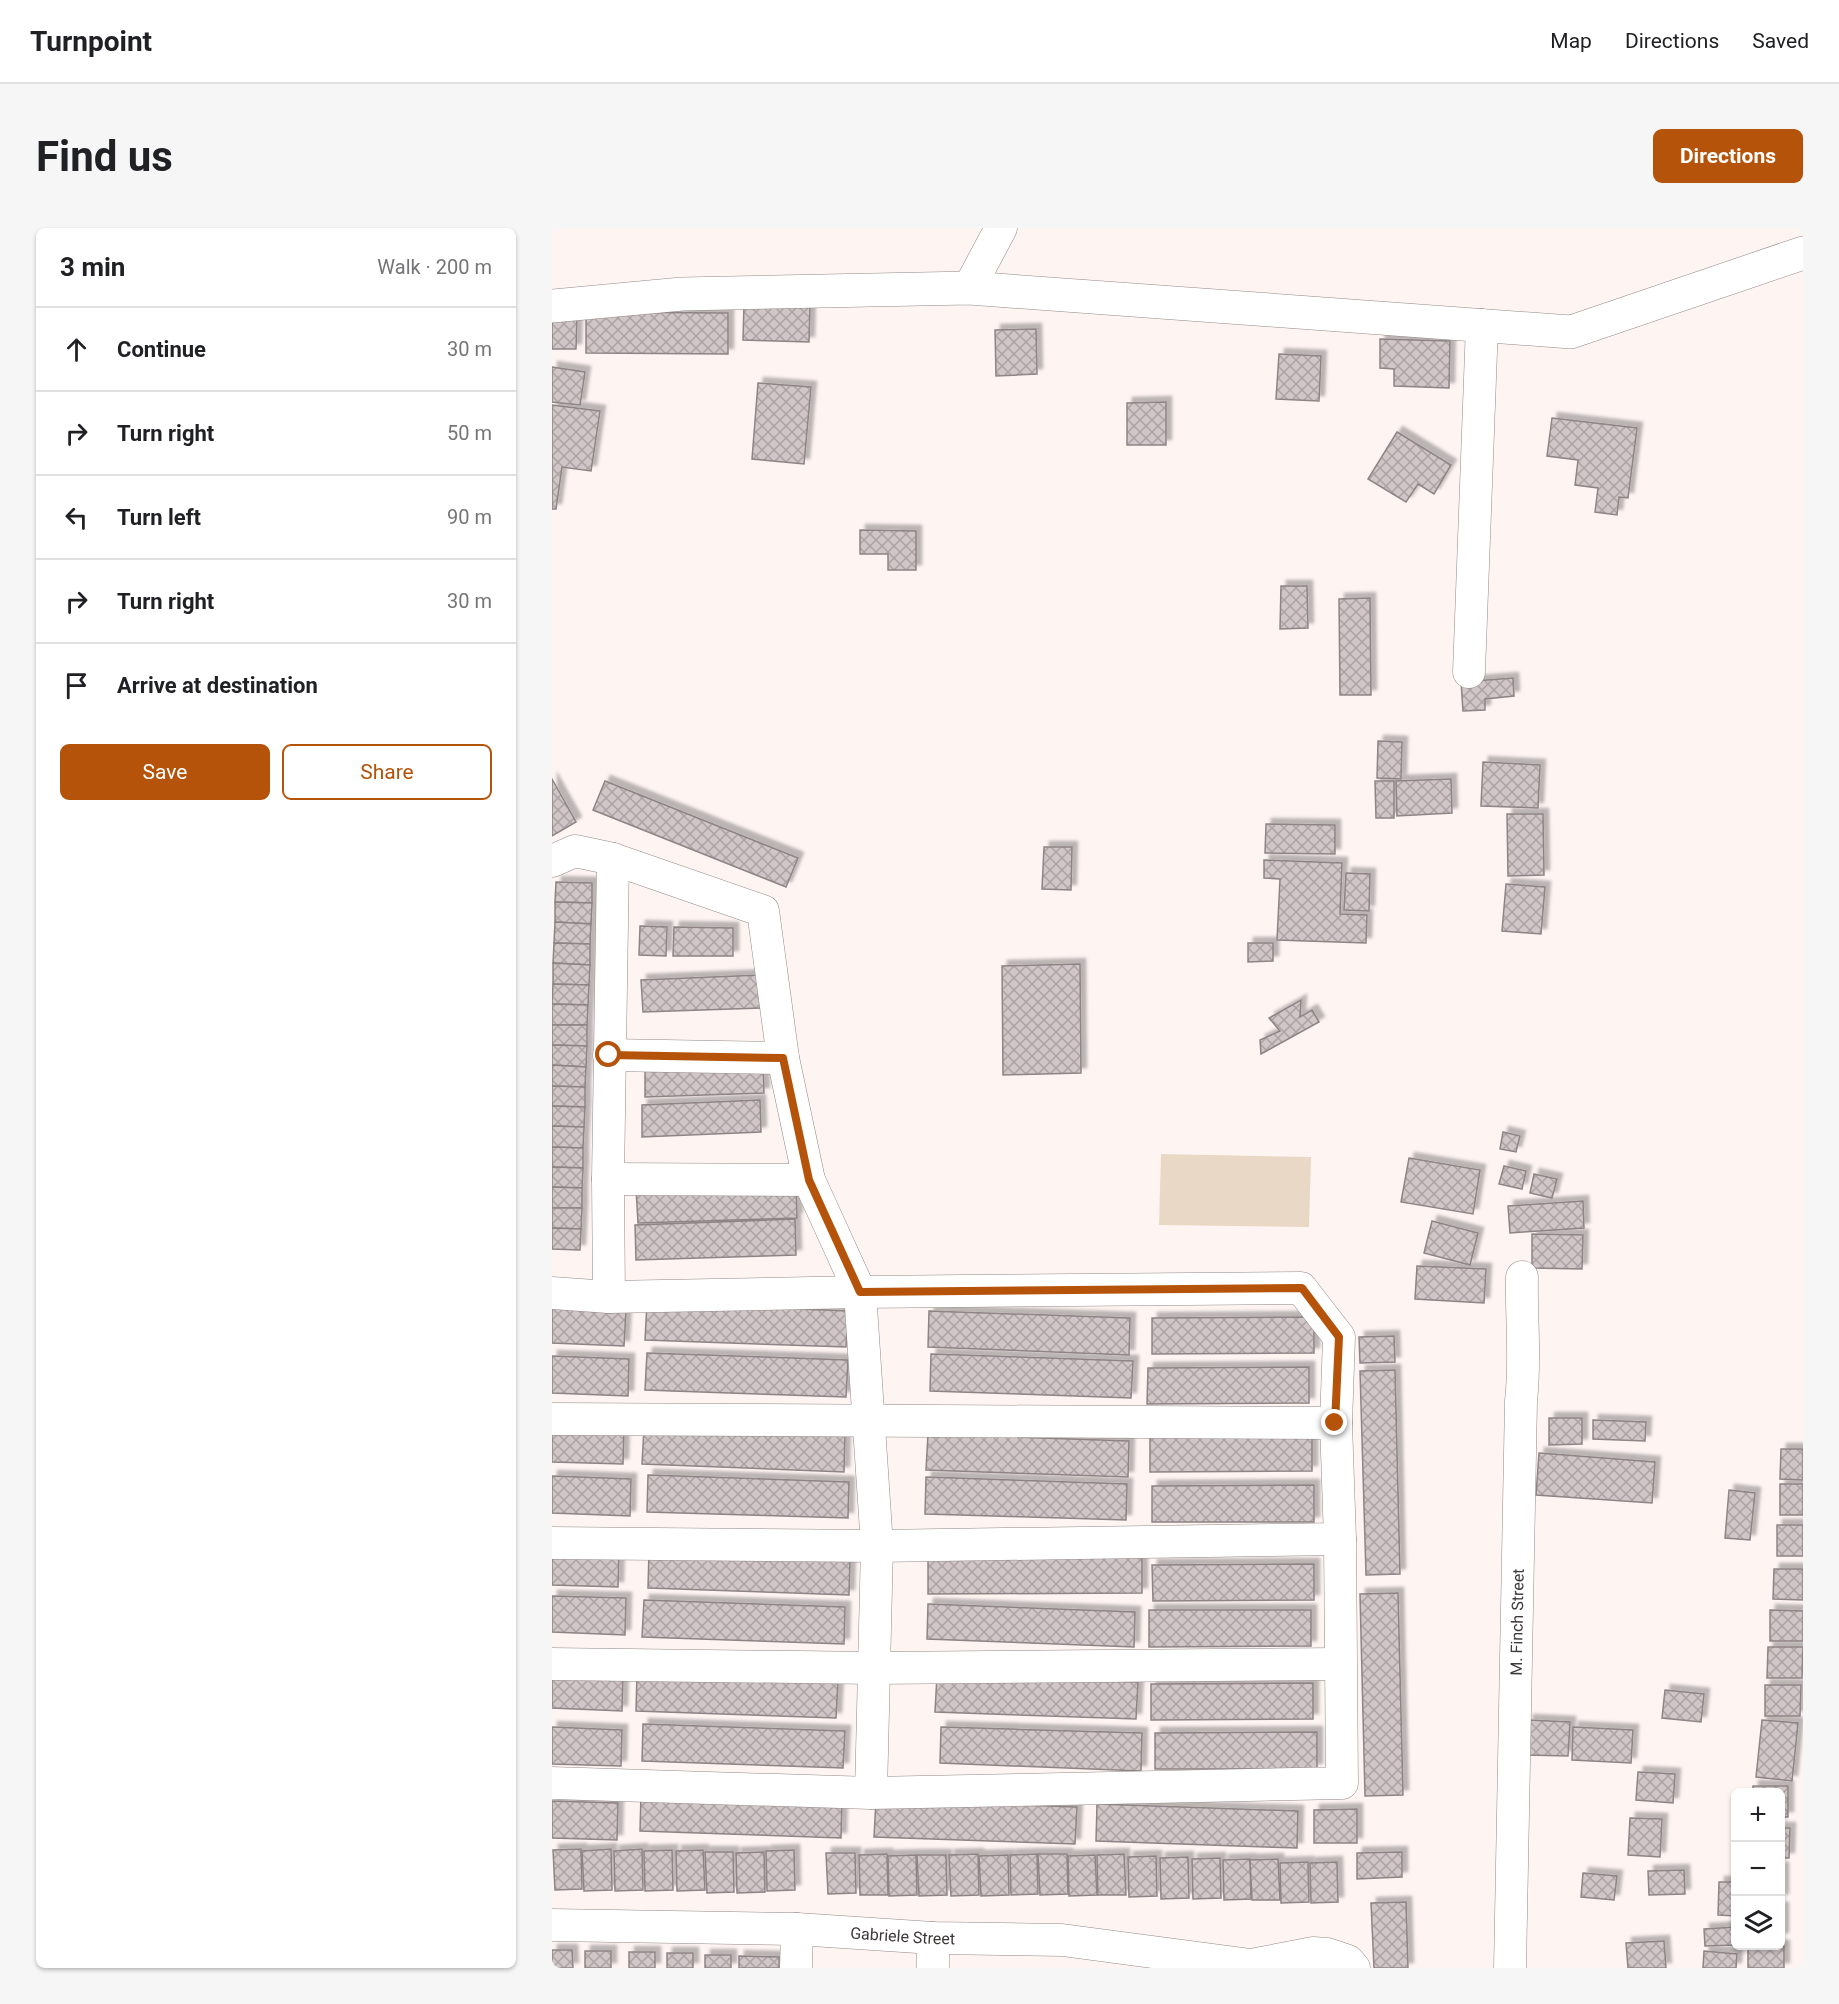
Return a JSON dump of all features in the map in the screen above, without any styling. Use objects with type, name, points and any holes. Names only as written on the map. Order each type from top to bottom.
[{"type":"street","points":[[969,288],[1001,228]]},
{"type":"street","points":[[552,306],[682,294],[969,288],[1571,332],[1803,253]]},
{"type":"street","points":[[1469,672],[1482,325]]},
{"type":"street","points":[[552,861],[575,852],[613,859],[763,911],[783,1058],[809,1180],[860,1292],[876,1546],[871,1793]]},
{"type":"street","points":[[609,1297],[609,1055],[613,859]]},
{"type":"street","points":[[609,1055],[783,1058]]},
{"type":"street","points":[[608,1179],[809,1180]]},
{"type":"street","name":"M. Finch Street","points":[[1510,1968],[1521,1401],[1525,1368],[1521,1317],[1522,1277]]},
{"type":"street","points":[[552,1293],[609,1297],[1302,1288],[1339,1337],[1335,1423],[1340,1539],[1341,1783],[871,1793],[552,1783]]},
{"type":"street","points":[[552,1419],[1335,1423]]},
{"type":"street","points":[[552,1543],[876,1546],[1340,1539]]},
{"type":"street","points":[[552,1664],[874,1668],[1339,1664]]},
{"type":"street","name":"Gabriele Street","points":[[552,1925],[797,1929],[933,1953],[1062,1954],[1253,1966],[1313,1953],[1327,1954],[1348,1961],[1354,1968]]},
{"type":"street","points":[[796,1968],[797,1929]]},
{"type":"shaded area","points":[[1161,1154],[1311,1157],[1309,1227],[1159,1225]]},
{"type":"building","points":[[744,304],[810,306],[809,342],[743,340]]},
{"type":"building","points":[[586,312],[728,313],[728,354],[586,353]]},
{"type":"building","points":[[552,314],[577,315],[576,349],[552,349]]},
{"type":"building","points":[[1036,329],[1037,374],[996,376],[995,330]]},
{"type":"building","points":[[1380,339],[1450,341],[1449,388],[1394,386],[1394,369],[1380,368]]},
{"type":"building","points":[[1279,354],[1321,356],[1319,401],[1276,399]]},
{"type":"building","points":[[552,367],[585,372],[580,405],[552,402]]},
{"type":"building","points":[[758,383],[811,387],[804,464],[752,459]]},
{"type":"building","points":[[1166,402],[1166,445],[1127,445],[1127,403]]},
{"type":"building","points":[[552,405],[600,411],[591,471],[562,467],[556,509],[552,509]]},
{"type":"building","points":[[1552,418],[1637,428],[1628,498],[1619,497],[1617,515],[1595,512],[1598,488],[1575,485],[1578,460],[1547,456]]},
{"type":"building","points":[[1397,432],[1451,465],[1434,494],[1418,484],[1406,502],[1368,479]]},
{"type":"building","points":[[860,530],[916,531],[916,570],[888,570],[888,554],[860,554]]},
{"type":"building","points":[[1281,586],[1307,586],[1308,628],[1280,629]]},
{"type":"building","points":[[1370,598],[1371,695],[1340,695],[1339,599]]},
{"type":"building","points":[[1513,678],[1514,696],[1485,699],[1485,710],[1463,711],[1461,682]]},
{"type":"building","points":[[1378,741],[1402,742],[1401,779],[1377,778]]},
{"type":"building","points":[[1483,762],[1540,765],[1538,808],[1481,806]]},
{"type":"building","points":[[552,779],[576,822],[552,836]]},
{"type":"building","points":[[1451,779],[1452,813],[1397,816],[1396,781]]},
{"type":"building","points":[[605,781],[798,858],[786,887],[593,810]]},
{"type":"building","points":[[1375,781],[1394,781],[1394,818],[1376,818]]},
{"type":"building","points":[[1507,814],[1543,814],[1544,875],[1508,876]]},
{"type":"building","points":[[1266,824],[1335,825],[1335,854],[1265,853]]},
{"type":"building","points":[[1044,847],[1072,847],[1071,890],[1042,889]]},
{"type":"building","points":[[1264,860],[1342,863],[1340,914],[1367,915],[1366,943],[1277,940],[1280,879],[1264,878]]},
{"type":"building","points":[[1346,873],[1370,874],[1369,911],[1344,910]]},
{"type":"building","points":[[556,882],[592,883],[592,903],[555,902]]},
{"type":"building","points":[[1506,884],[1545,887],[1541,934],[1502,931]]},
{"type":"building","points":[[555,902],[592,903],[591,924],[555,922]]},
{"type":"building","points":[[555,922],[591,924],[590,944],[554,943]]},
{"type":"building","points":[[640,926],[667,927],[666,956],[639,955]]},
{"type":"building","points":[[674,927],[733,928],[733,956],[673,956]]},
{"type":"building","points":[[554,943],[590,944],[590,965],[553,963]]},
{"type":"building","points":[[1248,943],[1273,943],[1273,961],[1248,962]]},
{"type":"building","points":[[553,963],[590,965],[589,985],[553,984]]},
{"type":"building","points":[[1080,964],[1081,1073],[1003,1075],[1002,966]]},
{"type":"building","points":[[760,975],[761,1008],[643,1012],[641,980]]},
{"type":"building","points":[[553,984],[589,985],[588,1005],[552,1004]]},
{"type":"building","points":[[1301,1000],[1300,1017],[1312,1010],[1319,1022],[1261,1054],[1260,1040],[1280,1031],[1269,1018]]},
{"type":"building","points":[[552,1004],[588,1005],[587,1025],[552,1025]]},
{"type":"building","points":[[552,1025],[587,1025],[587,1046],[552,1045]]},
{"type":"building","points":[[552,1045],[587,1046],[586,1067],[552,1065]]},
{"type":"building","points":[[763,1060],[764,1093],[645,1097],[645,1064]]},
{"type":"building","points":[[552,1065],[586,1067],[585,1087],[552,1086]]},
{"type":"building","points":[[552,1086],[585,1087],[585,1107],[552,1106]]},
{"type":"building","points":[[760,1100],[761,1132],[642,1137],[642,1105]]},
{"type":"building","points":[[552,1106],[585,1107],[584,1127],[552,1126]]},
{"type":"building","points":[[552,1126],[584,1127],[583,1148],[552,1147]]},
{"type":"building","points":[[1503,1132],[1520,1136],[1516,1152],[1500,1149]]},
{"type":"building","points":[[552,1147],[583,1148],[583,1168],[552,1167]]},
{"type":"building","points":[[1409,1158],[1480,1170],[1473,1214],[1401,1202]]},
{"type":"building","points":[[1504,1166],[1526,1171],[1522,1189],[1499,1184]]},
{"type":"building","points":[[552,1167],[583,1168],[582,1188],[552,1187]]},
{"type":"building","points":[[1534,1174],[1557,1179],[1552,1198],[1530,1193]]},
{"type":"building","points":[[796,1182],[797,1218],[638,1223],[636,1188]]},
{"type":"building","points":[[552,1187],[582,1188],[582,1208],[552,1208]]},
{"type":"building","points":[[1583,1201],[1584,1228],[1510,1233],[1508,1206]]},
{"type":"building","points":[[552,1208],[582,1208],[581,1229],[552,1228]]},
{"type":"building","points":[[795,1219],[796,1255],[636,1260],[635,1225]]},
{"type":"building","points":[[1432,1221],[1478,1233],[1470,1265],[1424,1253]]},
{"type":"building","points":[[552,1228],[581,1229],[580,1250],[552,1249]]},
{"type":"building","points":[[1532,1234],[1583,1235],[1582,1269],[1532,1268]]},
{"type":"building","points":[[1417,1266],[1486,1269],[1484,1303],[1415,1299]]},
{"type":"building","points":[[647,1303],[848,1311],[846,1347],[645,1340]]},
{"type":"building","points":[[552,1307],[626,1310],[624,1346],[552,1343]]},
{"type":"building","points":[[929,1311],[1130,1318],[1129,1355],[928,1347]]},
{"type":"building","points":[[1314,1317],[1314,1353],[1152,1354],[1152,1318]]},
{"type":"building","points":[[1394,1336],[1395,1362],[1360,1363],[1359,1337]]},
{"type":"building","points":[[647,1353],[848,1360],[846,1397],[645,1390]]},
{"type":"building","points":[[931,1354],[1133,1361],[1131,1398],[930,1391]]},
{"type":"building","points":[[552,1356],[629,1359],[628,1396],[552,1393]]},
{"type":"building","points":[[1309,1367],[1309,1403],[1147,1404],[1148,1368]]},
{"type":"building","points":[[1395,1370],[1400,1574],[1366,1575],[1360,1371]]},
{"type":"building","points":[[1549,1418],[1582,1418],[1582,1444],[1549,1445]]},
{"type":"building","points":[[1593,1420],[1646,1422],[1645,1441],[1593,1439]]},
{"type":"building","points":[[552,1425],[624,1428],[623,1464],[552,1462]]},
{"type":"building","points":[[644,1428],[845,1434],[844,1472],[642,1464]]},
{"type":"building","points":[[928,1434],[1129,1441],[1128,1477],[926,1470]]},
{"type":"building","points":[[1312,1435],[1312,1471],[1150,1472],[1150,1436]]},
{"type":"building","points":[[1781,1449],[1803,1449],[1803,1480],[1780,1479]]},
{"type":"building","points":[[1539,1453],[1655,1462],[1652,1503],[1536,1495]]},
{"type":"building","points":[[648,1475],[849,1482],[848,1518],[647,1512]]},
{"type":"building","points":[[552,1476],[631,1479],[630,1516],[552,1513]]},
{"type":"building","points":[[926,1477],[1127,1484],[1126,1520],[925,1514]]},
{"type":"building","points":[[1780,1484],[1803,1484],[1803,1515],[1780,1515]]},
{"type":"building","points":[[1314,1485],[1314,1522],[1152,1522],[1152,1486]]},
{"type":"building","points":[[1729,1490],[1755,1493],[1750,1540],[1725,1538]]},
{"type":"building","points":[[1777,1525],[1803,1525],[1803,1556],[1777,1556]]},
{"type":"building","points":[[552,1548],[619,1550],[618,1587],[552,1585]]},
{"type":"building","points":[[649,1551],[850,1559],[849,1595],[648,1588]]},
{"type":"building","points":[[928,1554],[1142,1554],[1142,1593],[928,1594]]},
{"type":"building","points":[[1314,1564],[1314,1600],[1153,1601],[1152,1565]]},
{"type":"building","points":[[1774,1569],[1803,1569],[1803,1600],[1773,1599]]},
{"type":"building","points":[[1398,1593],[1403,1795],[1365,1796],[1360,1594]]},
{"type":"building","points":[[552,1596],[626,1598],[625,1635],[552,1632]]},
{"type":"building","points":[[644,1600],[845,1607],[844,1644],[642,1637]]},
{"type":"building","points":[[928,1604],[1135,1612],[1134,1647],[927,1639]]},
{"type":"building","points":[[1149,1610],[1311,1610],[1311,1646],[1149,1647]]},
{"type":"building","points":[[1770,1610],[1803,1611],[1803,1641],[1770,1641]]},
{"type":"building","points":[[1768,1647],[1803,1647],[1802,1678],[1767,1678]]},
{"type":"building","points":[[552,1671],[623,1674],[622,1711],[552,1708]]},
{"type":"building","points":[[637,1674],[838,1682],[836,1718],[636,1711]]},
{"type":"building","points":[[937,1675],[1138,1682],[1136,1719],[935,1712]]},
{"type":"building","points":[[1313,1683],[1313,1719],[1151,1720],[1151,1684]]},
{"type":"building","points":[[1765,1685],[1801,1685],[1800,1716],[1765,1716]]},
{"type":"building","points":[[1665,1690],[1704,1694],[1701,1722],[1662,1718]]},
{"type":"building","points":[[1528,1720],[1570,1722],[1568,1756],[1526,1755]]},
{"type":"building","points":[[1762,1720],[1798,1723],[1792,1781],[1756,1777]]},
{"type":"building","points":[[643,1724],[845,1731],[843,1768],[642,1761]]},
{"type":"building","points":[[552,1727],[622,1730],[621,1766],[552,1764]]},
{"type":"building","points":[[941,1727],[1142,1733],[1141,1771],[940,1763]]},
{"type":"building","points":[[1573,1727],[1633,1730],[1631,1763],[1572,1760]]},
{"type":"building","points":[[1317,1732],[1317,1769],[1155,1769],[1155,1733]]},
{"type":"building","points":[[1638,1772],[1675,1774],[1673,1803],[1636,1800]]},
{"type":"building","points":[[1753,1786],[1788,1786],[1788,1817],[1785,1817],[1785,1788],[1753,1788]]},
{"type":"building","points":[[641,1794],[842,1801],[841,1838],[640,1831]]},
{"type":"building","points":[[876,1800],[1077,1807],[1075,1844],[874,1837]]},
{"type":"building","points":[[552,1801],[618,1803],[617,1840],[552,1838]]},
{"type":"building","points":[[1097,1804],[1298,1811],[1297,1848],[1096,1841]]},
{"type":"building","points":[[1357,1809],[1357,1843],[1314,1843],[1314,1810]]},
{"type":"building","points":[[1630,1818],[1662,1819],[1660,1857],[1628,1855]]},
{"type":"building","points":[[1785,1828],[1790,1828],[1789,1858],[1785,1858]]},
{"type":"building","points":[[581,1849],[582,1889],[555,1890],[553,1850]]},
{"type":"building","points":[[611,1849],[612,1890],[584,1891],[582,1851]]},
{"type":"building","points":[[642,1849],[643,1890],[615,1891],[614,1851]]},
{"type":"building","points":[[672,1850],[673,1890],[645,1891],[644,1851]]},
{"type":"building","points":[[703,1850],[705,1890],[677,1891],[676,1851]]},
{"type":"building","points":[[794,1850],[795,1890],[767,1891],[766,1851]]},
{"type":"building","points":[[705,1852],[733,1852],[734,1892],[707,1893]]},
{"type":"building","points":[[764,1852],[765,1892],[737,1893],[736,1853]]},
{"type":"building","points":[[1402,1852],[1402,1877],[1357,1879],[1357,1853]]},
{"type":"building","points":[[826,1853],[855,1853],[856,1893],[828,1894]]},
{"type":"building","points":[[887,1854],[888,1895],[860,1895],[859,1855]]},
{"type":"building","points":[[978,1854],[979,1895],[951,1896],[949,1855]]},
{"type":"building","points":[[1037,1854],[1038,1894],[1011,1895],[1010,1855]]},
{"type":"building","points":[[1038,1854],[1067,1854],[1068,1894],[1040,1895]]},
{"type":"building","points":[[1124,1854],[1126,1895],[1098,1895],[1097,1855]]},
{"type":"building","points":[[916,1855],[917,1895],[889,1896],[888,1856]]},
{"type":"building","points":[[917,1855],[946,1855],[947,1895],[919,1896]]},
{"type":"building","points":[[1008,1855],[1009,1895],[981,1896],[979,1856]]},
{"type":"building","points":[[1095,1855],[1097,1895],[1069,1896],[1068,1856]]},
{"type":"building","points":[[1156,1856],[1157,1896],[1129,1897],[1128,1857]]},
{"type":"building","points":[[1188,1857],[1189,1898],[1161,1899],[1160,1858]]},
{"type":"building","points":[[1220,1858],[1221,1898],[1193,1899],[1192,1859]]},
{"type":"building","points":[[1250,1859],[1251,1899],[1224,1900],[1223,1860]]},
{"type":"building","points":[[1278,1859],[1280,1900],[1252,1900],[1250,1860]]},
{"type":"building","points":[[1308,1862],[1309,1902],[1281,1903],[1280,1863]]},
{"type":"building","points":[[1337,1862],[1338,1902],[1311,1903],[1310,1863]]},
{"type":"building","points":[[1684,1870],[1685,1894],[1649,1895],[1648,1871]]},
{"type":"building","points":[[1583,1873],[1617,1876],[1614,1900],[1581,1897]]},
{"type":"building","points":[[1719,1882],[1731,1882],[1731,1916],[1718,1915]]},
{"type":"building","points":[[1406,1902],[1408,1968],[1374,1968],[1371,1903]]},
{"type":"building","points":[[1731,1927],[1731,1945],[1705,1946],[1704,1929]]},
{"type":"building","points":[[1664,1941],[1666,1968],[1628,1968],[1626,1943]]},
{"type":"building","points":[[552,1950],[572,1950],[573,1968],[552,1968]]},
{"type":"building","points":[[1748,1950],[1784,1950],[1784,1968],[1748,1968]]},
{"type":"building","points":[[585,1951],[611,1951],[611,1968],[585,1968]]},
{"type":"building","points":[[1704,1951],[1737,1954],[1736,1968],[1703,1968]]},
{"type":"building","points":[[629,1952],[655,1952],[655,1968],[629,1968]]},
{"type":"building","points":[[667,1953],[693,1953],[693,1968],[667,1968]]},
{"type":"building","points":[[705,1955],[731,1955],[731,1968],[705,1968]]},
{"type":"building","points":[[739,1956],[779,1957],[779,1968],[739,1968]]},
{"type":"route","points":[[609,1055],[783,1058],[809,1180],[860,1292],[1302,1288],[1339,1337],[1335,1423]]}]
